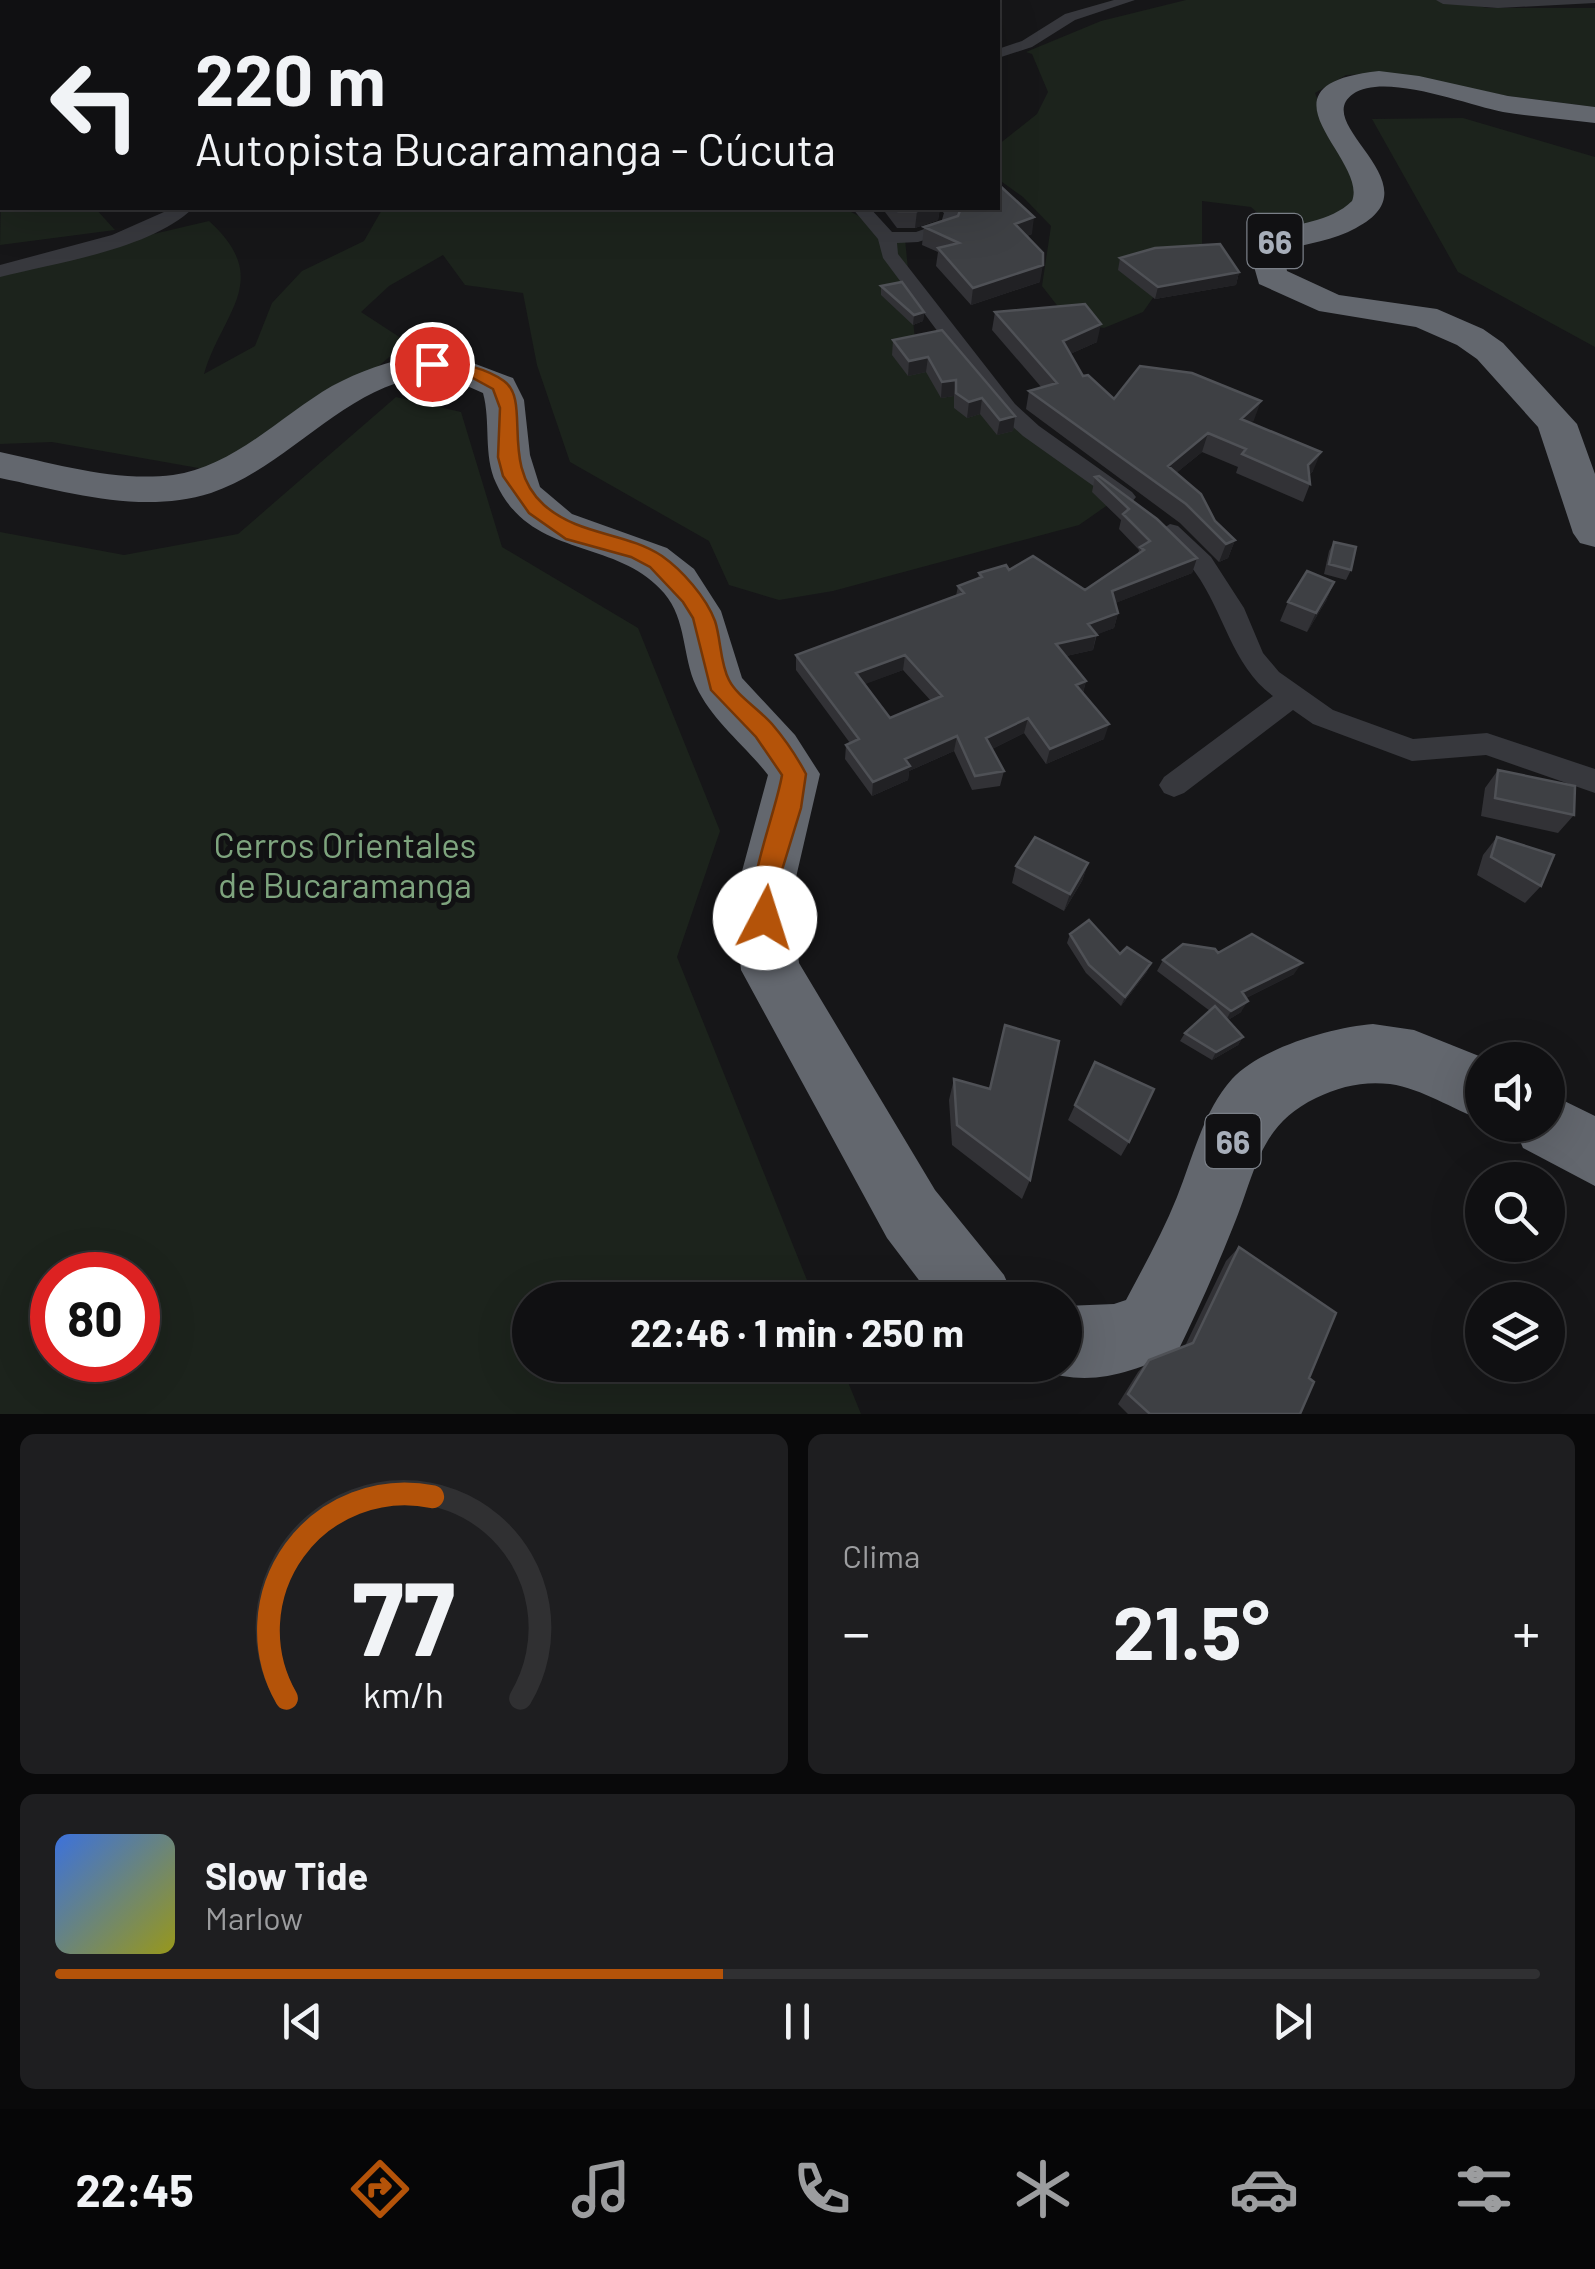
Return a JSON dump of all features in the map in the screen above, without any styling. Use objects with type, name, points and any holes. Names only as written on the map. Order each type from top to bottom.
[{"type":"highway","name":"66","points":[[1595,115],[1496,102],[1402,82],[1354,82],[1334,98],[1331,117],[1367,178],[1372,191],[1370,199],[1360,212],[1341,224],[1272,242],[1266,249],[1270,276],[1311,298],[1424,317],[1470,337],[1490,352],[1556,424],[1595,533]]},
{"type":"highway","points":[[0,465],[123,488],[173,489],[225,472],[346,393],[408,367],[458,367],[500,386],[509,408],[507,457],[523,494],[536,509],[573,534],[638,552],[670,572],[704,618],[719,684],[764,731],[794,774],[789,808],[766,880],[765,940],[772,970],[911,1214],[965,1282]]},
{"type":"highway","name":"66","points":[[1082,1343],[1114,1342],[1151,1328],[1196,1234],[1238,1129],[1250,1106],[1265,1091],[1336,1056],[1358,1052],[1424,1063],[1465,1082]]},
{"type":"highway","points":[[1565,1135],[1595,1152]]},
{"type":"street","points":[[1000,53],[1027,44],[1070,16],[1128,0]]},
{"type":"street","points":[[1443,0],[1498,4],[1592,0]]},
{"type":"street","points":[[0,271],[98,245],[181,210]]},
{"type":"street","points":[[863,210],[887,238],[889,254],[1007,409],[1031,431],[1147,515],[1202,563],[1230,608],[1252,656],[1269,679],[1323,717],[1412,750],[1488,744],[1595,782]]},
{"type":"street","points":[[887,238],[918,237],[949,226],[950,210]]},
{"type":"street","points":[[1174,786],[1291,696]]},
{"type":"green space","points":[[1186,0],[1453,0],[1487,8],[1595,8],[1595,107],[1508,96],[1390,73],[1346,75],[1315,93],[1330,130],[1368,189],[1351,214],[1279,233],[1251,207],[1202,201],[1202,251],[1162,285],[1143,312],[1104,328],[1070,322],[1042,286],[1051,226],[1000,180],[1000,143],[1037,114],[1048,92],[1032,54],[1026,52],[1101,21]]},
{"type":"green space","points":[[1463,118],[1595,157],[1595,347],[1458,272],[1372,119]]},
{"type":"green space","points":[[1,210],[97,210],[115,230],[0,245]]},
{"type":"green space","points":[[382,210],[847,210],[905,239],[917,360],[1122,495],[1079,525],[833,591],[779,600],[729,585],[709,541],[570,462],[537,365],[523,293],[465,285],[443,255],[389,286],[361,312],[407,342],[297,435],[204,469],[52,442],[0,444],[0,270],[209,221],[228,242],[238,261],[241,279],[231,314],[204,374],[255,346],[272,303],[302,271],[364,241]]},
{"type":"green space","name":"Cerros Orientales de Bucaramanga","points":[[396,397],[461,412],[502,547],[638,628],[720,831],[677,957],[808,1282],[512,1282],[512,1382],[848,1382],[861,1414],[0,1414],[0,532],[124,555],[238,534]]},
{"type":"building","points":[[1000,186],[1034,217],[1015,224],[1043,253],[1043,265],[973,288],[938,248],[959,243],[924,227],[958,216],[960,210],[1000,210]]},
{"type":"building","points":[[1220,244],[1239,272],[1158,287],[1120,258],[1155,248]]},
{"type":"building","points":[[902,282],[924,312],[914,315],[881,286]]},
{"type":"building","points":[[1085,304],[1101,324],[1063,341],[1083,376],[1088,375],[1114,399],[1140,366],[1192,373],[1261,401],[1241,419],[1321,452],[1308,465],[1310,484],[1242,454],[1246,449],[1208,433],[1168,466],[1201,494],[1215,521],[1235,540],[1226,544],[1186,504],[1029,391],[1057,383],[995,312]]},
{"type":"building","points":[[942,330],[1015,416],[1000,420],[982,398],[969,402],[956,393],[956,380],[942,382],[928,357],[909,361],[893,340]]},
{"type":"building","points":[[1099,476],[1157,519],[1197,558],[1112,591],[1118,613],[1088,624],[1097,635],[1056,644],[1086,681],[1076,685],[1109,724],[1050,749],[1028,718],[986,738],[1004,771],[975,776],[957,736],[905,759],[910,766],[873,782],[846,745],[859,739],[796,655],[964,593],[958,586],[982,577],[979,573],[1006,565],[1009,570],[1033,556],[1085,590],[1144,550],[1140,547],[1150,541],[1123,514],[1129,509],[1095,477]],"holes":[[[905,655],[942,696],[890,718],[856,673]]]},
{"type":"building","points":[[1334,542],[1356,547],[1351,570],[1329,564]]},
{"type":"building","points":[[1307,571],[1334,582],[1316,613],[1288,602]]},
{"type":"building","points":[[1498,770],[1575,786],[1574,815],[1495,798]]},
{"type":"building","points":[[1035,837],[1088,863],[1070,894],[1016,866]]},
{"type":"building","points":[[1497,837],[1554,855],[1541,886],[1491,857]]},
{"type":"building","points":[[1089,920],[1120,954],[1127,947],[1151,963],[1125,997],[1089,965],[1070,934]]},
{"type":"building","points":[[1252,934],[1302,963],[1242,992],[1248,1001],[1231,1011],[1163,960],[1183,944],[1215,949],[1218,953]]},
{"type":"building","points":[[1215,1006],[1243,1037],[1216,1052],[1185,1033]]},
{"type":"building","points":[[1005,1025],[1059,1041],[1030,1180],[957,1125],[954,1079],[990,1089]]},
{"type":"building","points":[[1095,1062],[1154,1089],[1129,1142],[1075,1105]]},
{"type":"building","points":[[1239,1247],[1336,1313],[1309,1378],[1314,1382],[1300,1414],[1149,1414],[1128,1394],[1149,1360],[1193,1343]]},
{"type":"route","points":[[432,364],[474,372],[500,386],[509,408],[507,457],[523,494],[536,509],[573,534],[638,552],[657,562],[682,585],[704,618],[719,684],[784,755],[794,774],[789,808],[766,880],[765,918]]}]
